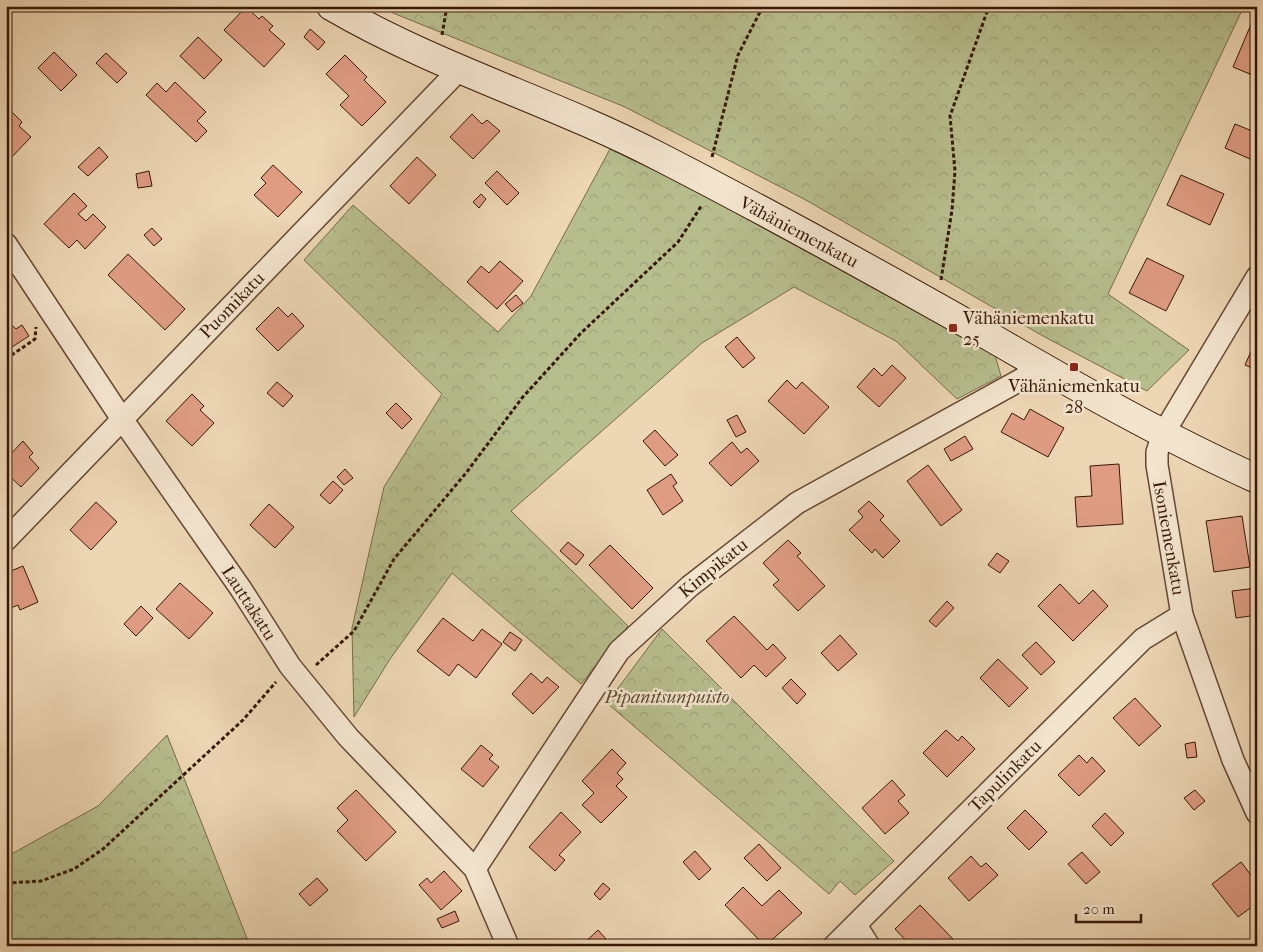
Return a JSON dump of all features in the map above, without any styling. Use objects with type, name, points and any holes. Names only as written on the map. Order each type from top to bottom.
[{"type":"street","name":"Vähäniemenkatu","points":[[330,6],[458,71],[712,175],[1042,368],[1194,451],[1257,479]]},
{"type":"street","name":"Puomikatu","points":[[6,540],[458,71]]},
{"type":"street","name":"Lauttakatu","points":[[6,244],[122,419],[236,582],[295,673],[348,737],[475,868],[508,946]]},
{"type":"street","name":"Isoniemenkatu","points":[[1257,277],[1163,434],[1157,452],[1157,465],[1182,615],[1233,760],[1257,813]]},
{"type":"street","name":"Kimpikatu","points":[[475,868],[620,651],[690,586],[797,502],[1042,368]]},
{"type":"street","name":"Tapulinkatu","points":[[834,946],[1143,638],[1182,615]]},
{"type":"street","points":[[856,925],[869,946]]},
{"type":"path","points":[[441,38],[448,6]]},
{"type":"path","points":[[6,883],[41,881],[74,868],[103,849],[295,673],[354,631],[394,559],[466,473],[522,398],[581,333],[678,242],[712,175],[738,55],[763,6]]},
{"type":"path","points":[[940,284],[952,210],[955,171],[950,116],[989,6]]},
{"type":"path","points":[[6,359],[35,340],[37,324]]},
{"type":"green space","points":[[383,6],[1244,6],[1108,294],[1189,350],[1147,391],[1043,336],[804,199],[625,107],[393,13]]},
{"type":"green space","points":[[610,149],[689,187],[995,355],[1001,376],[957,399],[896,341],[794,287],[702,343],[511,511],[628,626],[581,684],[452,573],[390,659],[354,717],[352,628],[384,487],[442,394],[304,260],[353,205],[498,332],[531,296]]},
{"type":"green space","name":"Pipanitsunpuisto","points":[[662,629],[894,861],[855,895],[840,881],[829,894],[607,703]]},
{"type":"green space","points":[[167,735],[250,946],[6,946],[6,857],[98,806]]},
{"type":"building","points":[[246,7],[259,19],[262,16],[273,26],[269,30],[285,44],[264,67],[224,30]]},
{"type":"building","points":[[1252,22],[1257,25],[1257,77],[1233,67]]},
{"type":"building","points":[[310,29],[325,42],[318,50],[304,37]]},
{"type":"building","points":[[198,37],[222,60],[204,79],[180,56]]},
{"type":"building","points":[[54,52],[77,75],[61,91],[38,68]]},
{"type":"building","points":[[106,53],[127,73],[117,83],[96,63]]},
{"type":"building","points":[[345,55],[367,77],[364,80],[386,102],[362,126],[340,105],[349,96],[326,74]]},
{"type":"building","points":[[175,82],[206,112],[197,121],[207,131],[196,142],[146,95],[157,83],[166,92]]},
{"type":"building","points":[[9,109],[22,122],[19,126],[31,137],[7,162],[6,111]]},
{"type":"building","points":[[472,114],[482,124],[487,120],[500,131],[473,159],[450,137]]},
{"type":"building","points":[[1235,124],[1257,133],[1257,162],[1225,148]]},
{"type":"building","points":[[99,147],[108,157],[88,176],[78,167]]},
{"type":"building","points":[[417,157],[436,175],[409,204],[390,186]]},
{"type":"building","points":[[273,165],[302,192],[278,217],[254,195],[266,183],[261,178]]},
{"type":"building","points":[[149,171],[152,186],[138,188],[136,174]]},
{"type":"building","points":[[497,171],[519,193],[507,205],[485,183]]},
{"type":"building","points":[[1181,175],[1224,194],[1210,225],[1167,205]]},
{"type":"building","points":[[74,193],[87,206],[78,214],[86,221],[93,214],[106,227],[85,249],[77,240],[69,248],[44,224]]},
{"type":"building","points":[[481,194],[486,199],[479,208],[473,202]]},
{"type":"building","points":[[152,228],[162,239],[154,246],[144,235]]},
{"type":"building","points":[[128,254],[185,309],[165,330],[108,275]]},
{"type":"building","points":[[1147,258],[1184,276],[1166,311],[1129,293]]},
{"type":"building","points":[[500,261],[523,281],[497,309],[467,282],[481,266],[489,273]]},
{"type":"building","points":[[516,295],[523,303],[512,312],[505,304]]},
{"type":"building","points":[[278,307],[288,317],[292,313],[304,326],[278,351],[256,329]]},
{"type":"building","points":[[22,325],[29,336],[6,351],[6,330],[13,326],[16,329]]},
{"type":"building","points":[[737,337],[755,358],[743,368],[725,347]]},
{"type":"building","points":[[1257,338],[1257,370],[1245,365]]},
{"type":"building","points":[[892,365],[906,378],[879,407],[857,387],[874,368],[882,376]]},
{"type":"building","points":[[787,380],[796,389],[802,382],[829,407],[804,434],[768,401]]},
{"type":"building","points":[[277,382],[293,396],[283,407],[267,393]]},
{"type":"building","points":[[192,394],[204,406],[200,410],[214,423],[192,446],[166,421]]},
{"type":"building","points":[[396,403],[412,419],[402,429],[386,413]]},
{"type":"building","points":[[1030,409],[1064,428],[1048,457],[1001,432],[1012,413],[1024,420]]},
{"type":"building","points":[[737,415],[746,432],[736,437],[727,420]]},
{"type":"building","points":[[655,430],[678,455],[665,466],[643,441]]},
{"type":"building","points":[[965,436],[973,449],[951,461],[944,449]]},
{"type":"building","points":[[23,441],[33,453],[29,457],[39,468],[21,487],[6,473],[6,459]]},
{"type":"building","points":[[732,442],[741,453],[747,448],[759,461],[731,486],[709,463]]},
{"type":"building","points":[[1119,464],[1123,524],[1077,527],[1075,497],[1092,496],[1090,466]]},
{"type":"building","points":[[928,465],[962,510],[941,526],[907,481]]},
{"type":"building","points":[[345,469],[353,478],[344,485],[337,477]]},
{"type":"building","points":[[671,474],[677,483],[673,486],[683,501],[663,515],[647,490]]},
{"type":"building","points":[[333,481],[343,490],[330,504],[320,495]]},
{"type":"building","points":[[869,501],[884,516],[880,520],[900,541],[883,558],[875,549],[872,553],[849,530],[863,517],[858,511]]},
{"type":"building","points":[[96,502],[117,522],[91,550],[70,530]]},
{"type":"building","points":[[269,504],[294,527],[275,548],[250,525]]},
{"type":"building","points":[[1242,516],[1250,567],[1214,572],[1206,521]]},
{"type":"building","points":[[788,540],[801,553],[797,556],[825,586],[798,611],[773,585],[779,580],[763,563]]},
{"type":"building","points":[[568,542],[584,555],[576,565],[560,551]]},
{"type":"building","points":[[610,545],[653,588],[632,609],[589,565]]},
{"type":"building","points":[[997,553],[1009,561],[1000,573],[988,565]]},
{"type":"building","points":[[23,566],[38,602],[20,610],[18,605],[6,610],[6,573]]},
{"type":"building","points":[[180,583],[213,613],[189,639],[156,609]]},
{"type":"building","points":[[1060,584],[1079,604],[1093,590],[1108,606],[1073,641],[1038,606]]},
{"type":"building","points":[[1257,588],[1257,615],[1236,618],[1232,591]]},
{"type":"building","points":[[947,601],[954,608],[936,627],[929,621]]},
{"type":"building","points":[[141,606],[153,618],[136,636],[124,624]]},
{"type":"building","points":[[734,616],[767,650],[773,644],[786,658],[766,677],[754,665],[741,678],[706,641]]},
{"type":"building","points":[[443,618],[473,641],[482,629],[502,644],[476,678],[458,664],[449,676],[417,651]]},
{"type":"building","points":[[510,632],[522,640],[515,651],[503,642]]},
{"type":"building","points":[[840,635],[857,654],[838,671],[821,653]]},
{"type":"building","points":[[1036,642],[1055,662],[1041,675],[1022,655]]},
{"type":"building","points":[[998,659],[1028,688],[1009,707],[980,678]]},
{"type":"building","points":[[531,673],[542,683],[547,677],[559,687],[533,714],[512,694]]},
{"type":"building","points":[[791,679],[806,694],[797,704],[782,688]]},
{"type":"building","points":[[1135,698],[1161,726],[1139,746],[1113,718]]},
{"type":"building","points":[[1257,726],[1257,739],[1252,727]]},
{"type":"building","points":[[946,730],[958,741],[962,736],[975,749],[947,777],[923,753]]},
{"type":"building","points":[[1195,742],[1197,757],[1187,758],[1185,744]]},
{"type":"building","points":[[481,745],[493,755],[489,759],[499,767],[483,787],[461,769]]},
{"type":"building","points":[[612,749],[626,763],[617,773],[623,779],[616,786],[627,797],[601,823],[582,805],[594,793],[582,781]]},
{"type":"building","points":[[1079,755],[1087,763],[1092,757],[1105,771],[1079,796],[1058,775]]},
{"type":"building","points":[[892,780],[905,795],[898,801],[909,813],[885,834],[862,808]]},
{"type":"building","points":[[356,790],[396,832],[366,861],[337,831],[348,820],[337,808]]},
{"type":"building","points":[[1195,790],[1205,801],[1194,810],[1184,798]]},
{"type":"building","points":[[1025,810],[1047,832],[1029,850],[1007,828]]},
{"type":"building","points":[[561,812],[581,832],[559,855],[565,860],[555,871],[529,847]]},
{"type":"building","points":[[1105,813],[1124,833],[1111,846],[1092,826]]},
{"type":"building","points":[[759,844],[781,868],[767,881],[744,858]]},
{"type":"building","points":[[695,851],[711,869],[699,880],[683,862]]},
{"type":"building","points":[[1082,852],[1100,872],[1086,884],[1068,864]]},
{"type":"building","points":[[971,856],[981,867],[986,863],[998,875],[969,901],[948,878]]},
{"type":"building","points":[[1241,862],[1257,883],[1257,903],[1238,917],[1212,884]]},
{"type":"building","points":[[444,871],[462,891],[441,910],[419,885],[427,878],[431,883]]},
{"type":"building","points":[[317,878],[328,890],[310,906],[299,894]]},
{"type":"building","points":[[603,883],[610,889],[600,900],[594,894]]},
{"type":"building","points":[[743,887],[762,906],[779,890],[802,913],[765,946],[725,905]]},
{"type":"building","points":[[920,905],[953,939],[946,946],[911,946],[895,929]]},
{"type":"building","points":[[455,911],[459,921],[442,928],[437,919]]},
{"type":"building","points":[[598,930],[606,939],[599,946],[581,946]]},
{"type":"place","name":"Vähäniemenkatu 25","points":[[953,328]]},
{"type":"place","name":"Vähäniemenkatu 28","points":[[1074,367]]}]
